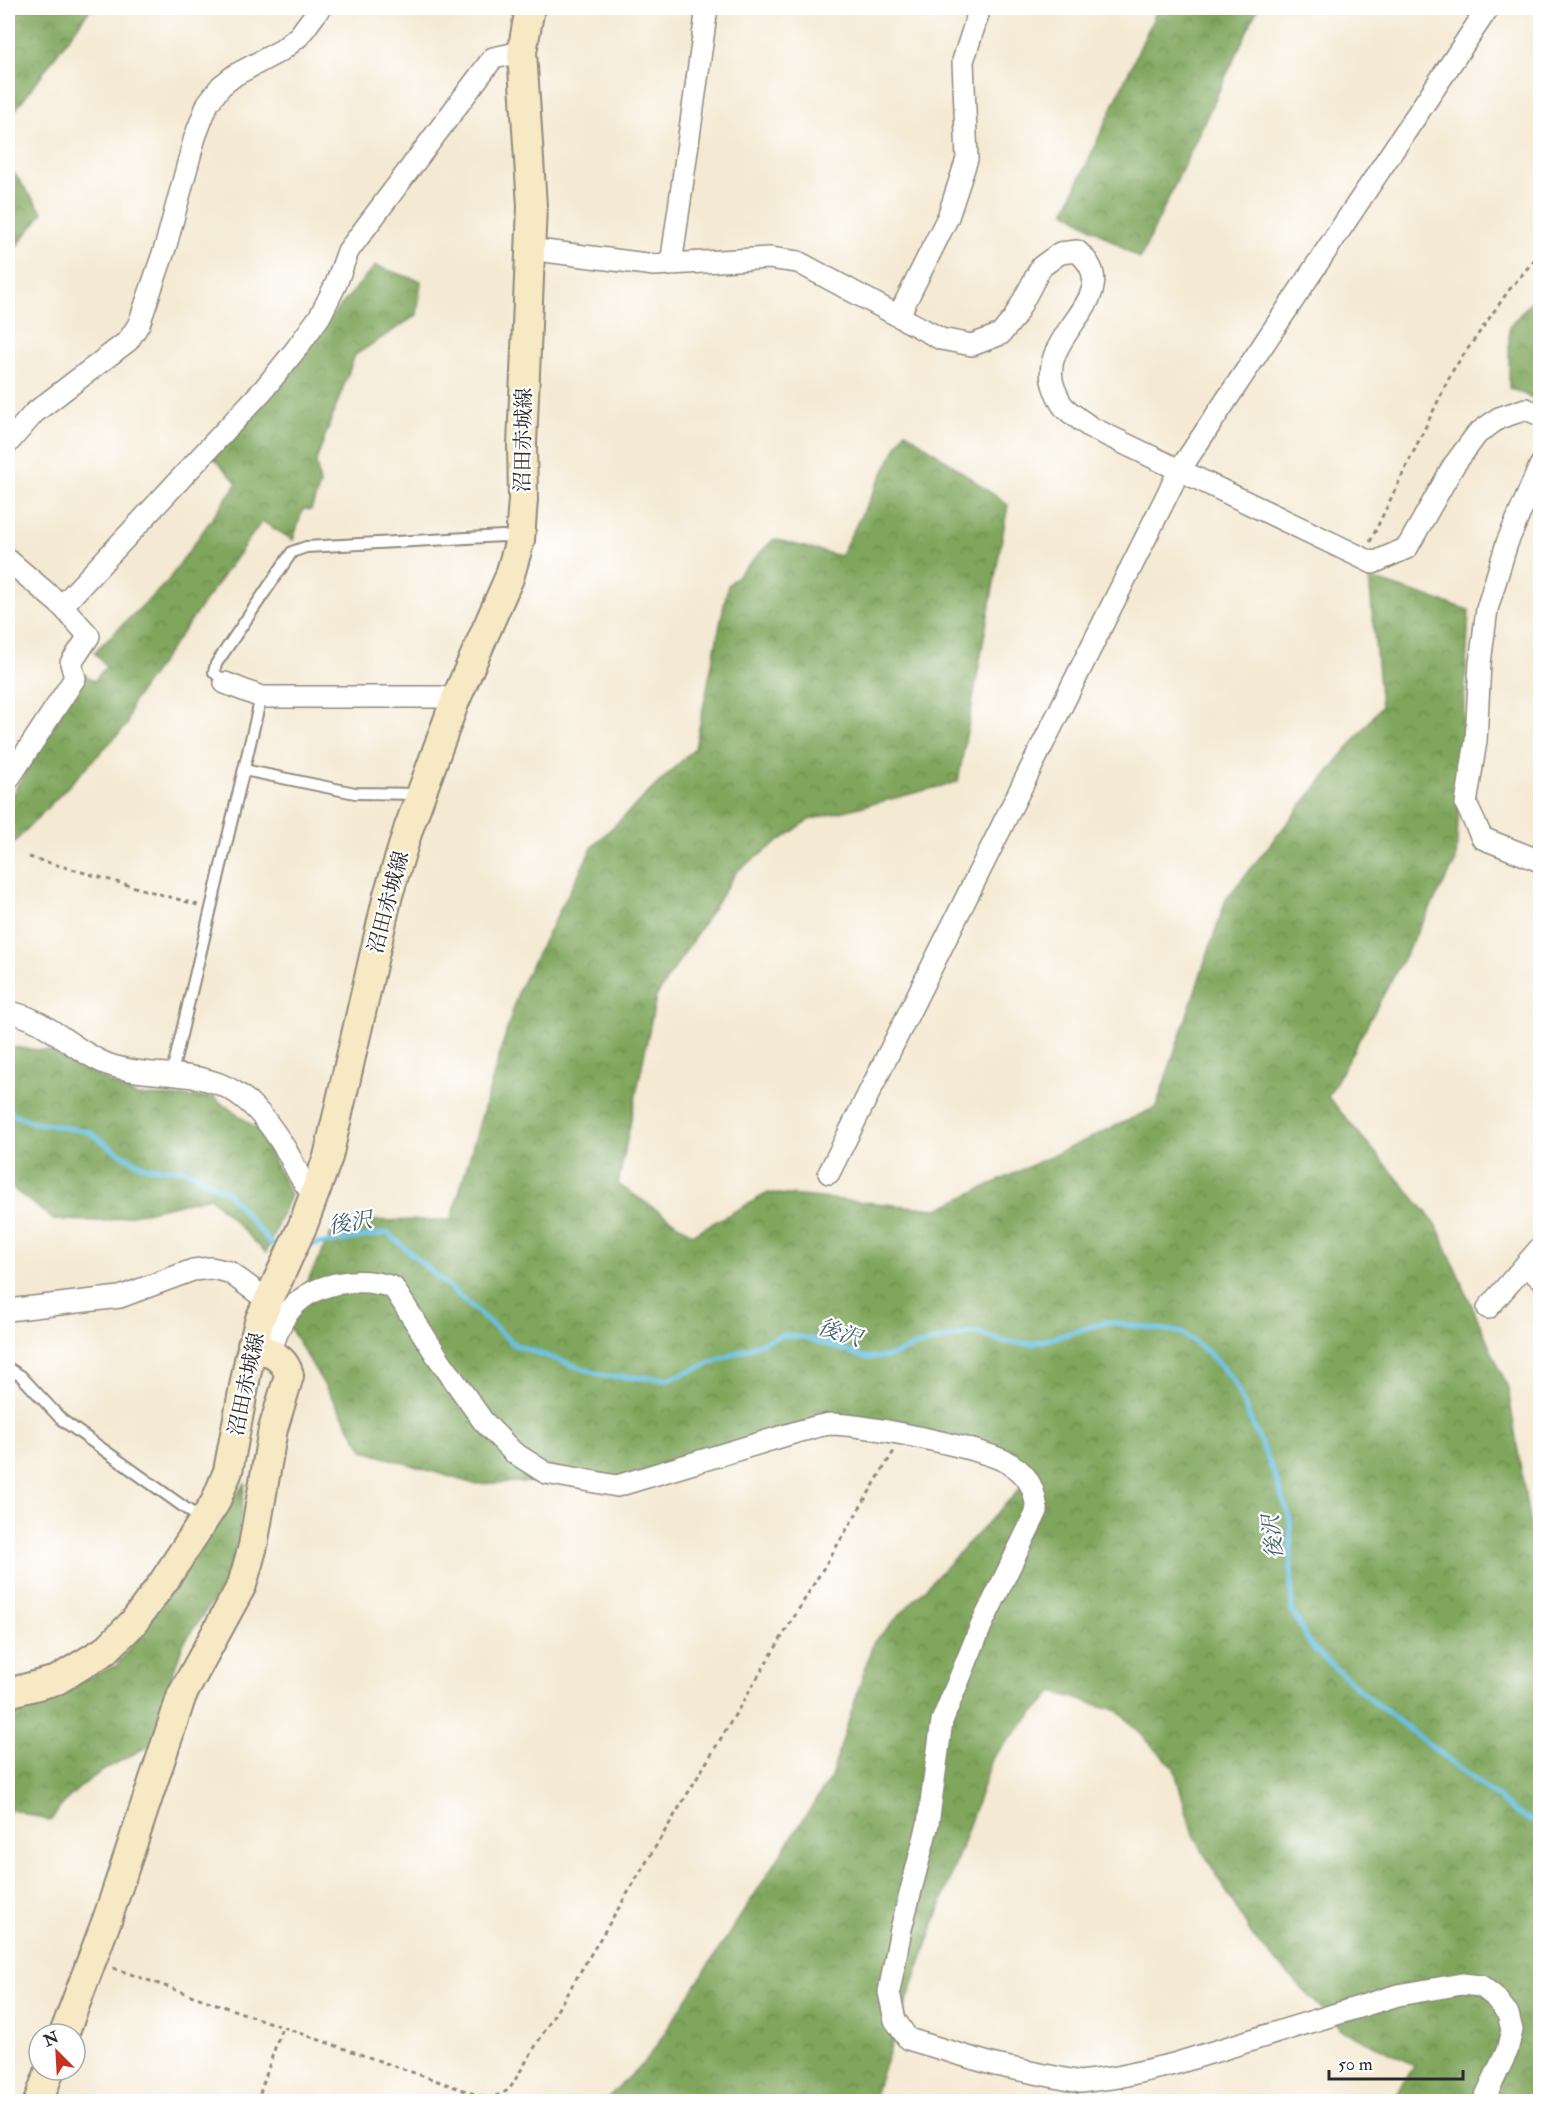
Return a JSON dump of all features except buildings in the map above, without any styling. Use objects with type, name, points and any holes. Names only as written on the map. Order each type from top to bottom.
[{"type":"main road","name":"沼田赤城線","points":[[8,1693],[57,1680],[106,1650],[133,1623],[215,1503],[228,1471],[275,1291],[315,1195],[328,1157],[388,895],[455,701],[495,612],[520,540],[531,170],[522,51],[530,8]]},
{"type":"main road","points":[[69,2022],[92,1960],[182,1695],[242,1585],[253,1546],[270,1439],[289,1376],[283,1362],[261,1348]]},
{"type":"main road","points":[[38,2102],[46,2082]]},
{"type":"street","points":[[8,443],[34,413],[128,341],[139,324],[166,245],[195,137],[208,103],[221,86],[235,75],[282,50],[299,36],[320,8]]},
{"type":"street","points":[[671,265],[707,8]]},
{"type":"street","points":[[899,315],[948,217],[967,159],[963,61],[980,8]]},
{"type":"street","points":[[829,1173],[1179,471],[1488,8]]},
{"type":"street","points":[[62,606],[264,389],[297,348],[320,316],[336,284],[348,251],[493,58],[522,51]]},
{"type":"street","points":[[529,249],[654,265],[769,258],[798,262],[941,339],[972,345],[1002,334],[1014,318],[1041,267],[1060,253],[1077,251],[1090,262],[1095,282],[1093,294],[1056,351],[1049,376],[1062,405],[1090,427],[1373,563],[1407,548],[1454,465],[1477,434],[1499,418],[1526,409],[1540,415]]},
{"type":"street","points":[[1540,466],[1507,543],[1487,609],[1480,663],[1476,741],[1466,804],[1482,838],[1540,861]]},
{"type":"street","points":[[8,560],[62,606],[89,636],[70,663],[75,678],[8,780]]},
{"type":"street","points":[[225,683],[261,697],[441,697],[455,701]]},
{"type":"street","points":[[8,1012],[30,1016],[106,1063],[132,1070],[172,1073],[219,1082],[246,1100],[273,1131],[300,1180],[315,1195]]},
{"type":"street","points":[[1488,1308],[1533,1272],[1540,1248]]},
{"type":"street","points":[[8,1310],[120,1297],[193,1270],[211,1268],[229,1272],[275,1291]]},
{"type":"street","points":[[261,1348],[288,1313],[309,1293],[337,1283],[372,1281],[393,1287],[460,1390],[483,1421],[513,1452],[546,1473],[617,1486],[800,1431],[831,1424],[904,1434],[995,1456],[1013,1465],[1035,1490],[1037,1511],[981,1626],[942,1721],[928,1824],[901,1929],[889,1992],[895,2020],[908,2039],[995,2066],[1080,2082],[1118,2077],[1174,2064],[1398,1995],[1462,1983],[1481,1986],[1494,1996],[1508,2014],[1512,2030],[1507,2051],[1483,2102]]},
{"type":"lane","points":[[225,683],[214,672],[216,664],[292,552],[306,547],[491,536],[520,540]]},
{"type":"lane","points":[[172,1073],[261,697]]},
{"type":"lane","points":[[244,770],[355,793],[421,794]]},
{"type":"lane","points":[[8,1368],[21,1376],[62,1420],[203,1521]]},
{"type":"path","points":[[1362,558],[1453,370],[1509,290],[1540,253]]},
{"type":"path","points":[[29,857],[211,909]]},
{"type":"path","points":[[92,1960],[488,2100],[509,2090],[904,1434]]},
{"type":"path","points":[[257,2102],[282,2027]]},
{"type":"green space","points":[[8,8],[91,8],[8,120]]},
{"type":"green space","points":[[1158,8],[1258,8],[1140,259],[1065,211]]},
{"type":"green space","points":[[8,165],[43,213],[8,257]]},
{"type":"green space","points":[[375,266],[421,281],[417,315],[355,355],[316,461],[320,485],[311,510],[303,509],[293,540],[262,521],[132,703],[127,725],[8,849],[8,801],[84,674],[94,681],[106,667],[94,652],[167,582],[237,483],[211,455]]},
{"type":"green space","points":[[1540,291],[1540,401],[1509,388],[1509,327]]},
{"type":"green space","points":[[905,431],[1008,505],[958,782],[809,820],[737,871],[656,997],[618,1184],[693,1234],[768,1193],[938,1209],[1156,1107],[1226,899],[1381,707],[1369,578],[1469,610],[1456,861],[1328,1097],[1436,1224],[1508,1388],[1540,1589],[1540,2101],[1391,2101],[1415,2065],[1342,2030],[1254,1938],[1193,1835],[1174,1768],[1118,1711],[1053,1692],[993,1757],[872,2101],[604,2101],[647,2060],[831,1777],[873,1643],[1038,1470],[985,1441],[834,1416],[620,1478],[474,1484],[364,1451],[287,1323],[337,1221],[451,1220],[519,989],[593,846],[695,748],[728,585],[774,539],[840,556]]},
{"type":"green space","points":[[8,1047],[50,1051],[137,1096],[213,1097],[260,1131],[290,1195],[266,1253],[210,1197],[106,1221],[54,1220],[8,1185],[8,1177],[13,1165],[8,1163]]},
{"type":"green space","points":[[245,1483],[234,1570],[183,1644],[158,1718],[155,1743],[96,1775],[60,1807],[50,1821],[12,1809],[8,1814],[8,1707],[31,1703],[117,1665]]},
{"type":"waterway","name":"後沢","points":[[8,1112],[33,1122],[90,1132],[114,1150],[145,1167],[186,1170],[228,1193],[271,1244],[284,1246]]},
{"type":"waterway","name":"後沢","points":[[305,1246],[388,1233],[515,1345],[605,1376],[670,1379],[782,1335],[807,1338],[868,1358],[891,1356],[918,1345],[976,1332],[1004,1342],[1033,1344],[1107,1322],[1180,1332],[1208,1352],[1233,1380],[1274,1473],[1290,1519],[1292,1611],[1311,1646],[1364,1694],[1517,1813],[1540,1825]]}]
